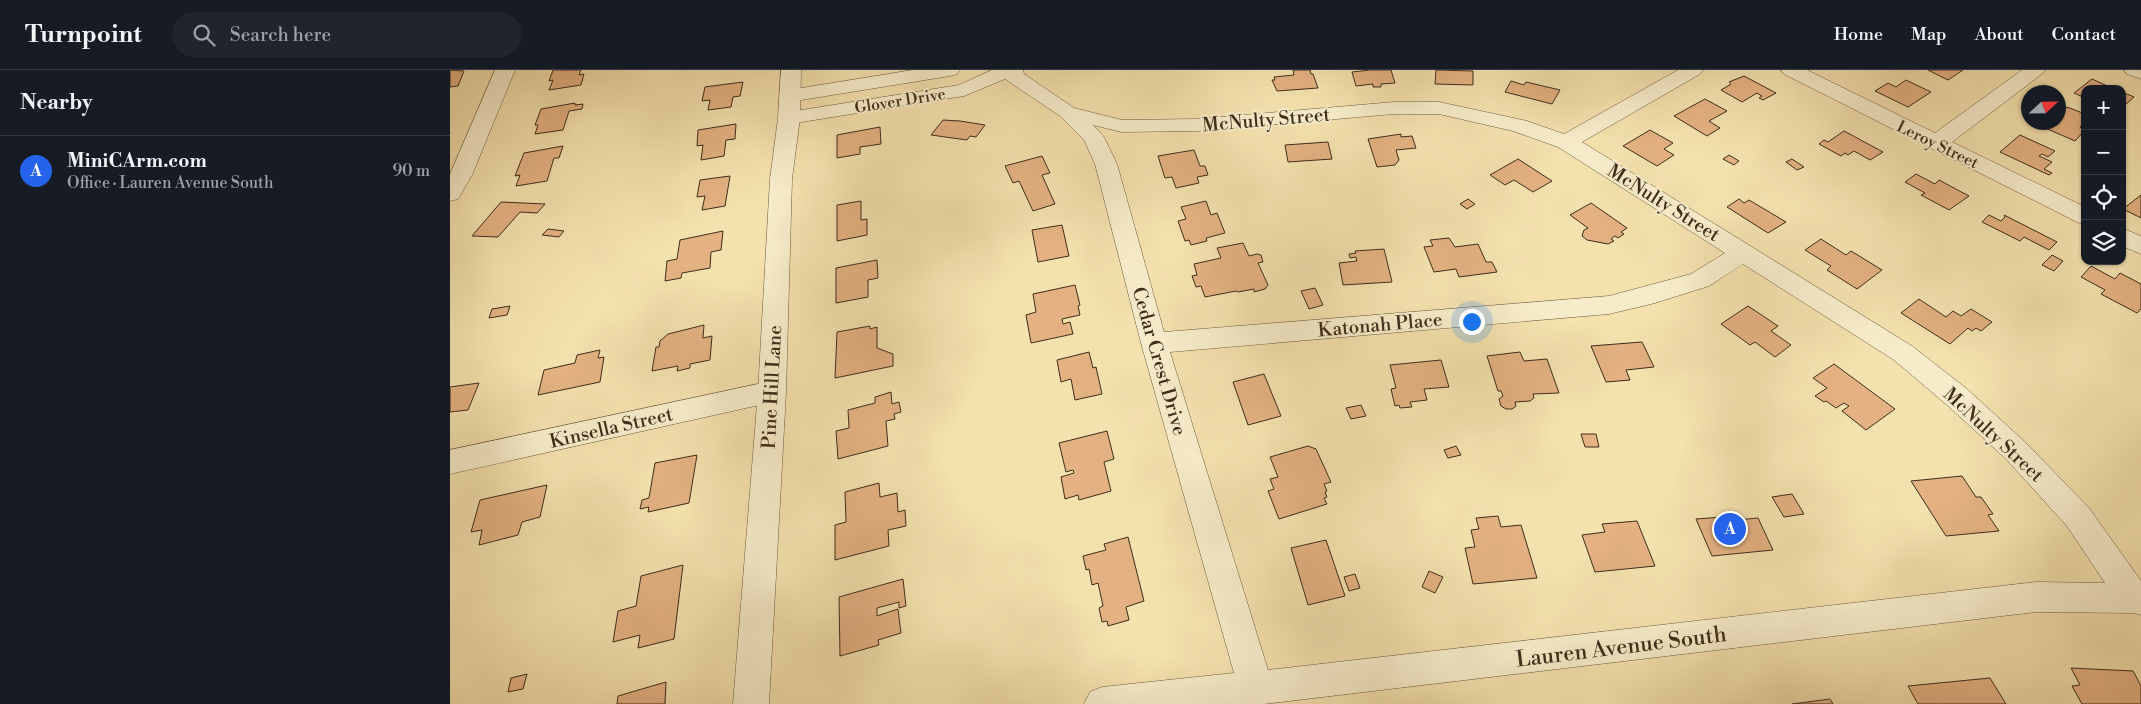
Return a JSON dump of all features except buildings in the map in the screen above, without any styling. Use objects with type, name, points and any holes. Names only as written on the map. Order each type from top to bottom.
[{"type":"street","points":[[450,194],[461,175],[505,70]]},
{"type":"street","name":"Glover Drive","points":[[789,95],[950,70]]},
{"type":"street","name":"Glover Drive","points":[[789,95],[964,90],[1009,70]]},
{"type":"street","name":"Cedar Crest Drive","points":[[1013,70],[1014,77],[1067,112],[1093,137],[1106,164],[1154,343],[1256,688]]},
{"type":"street","points":[[1566,142],[1693,70]]},
{"type":"street","name":"Leroy Street","points":[[1791,70],[2081,215]]},
{"type":"street","points":[[1936,143],[2035,70]]},
{"type":"street","points":[[2134,70],[2141,73]]},
{"type":"street","name":"Pine Hill Lane","points":[[751,704],[772,392],[781,179],[789,95]]},
{"type":"street","name":"McNulty Street","points":[[1067,112],[1122,126],[1198,125],[1394,108],[1439,108],[1518,126],[1566,142],[1903,353],[1957,397],[2014,450],[2078,517],[2137,599]]},
{"type":"street","points":[[2126,238],[2141,246]]},
{"type":"street","name":"Katonah Place","points":[[1154,343],[1609,305],[1655,294],[1700,280],[1744,252]]},
{"type":"street","name":"Kinsella Street","points":[[450,462],[772,392]]},
{"type":"street","name":"Lauren Avenue South","points":[[1102,704],[1256,688],[2036,597],[2137,599]]},
{"type":"place","name":"MiniCArm.com","points":[[1730,529]]}]
